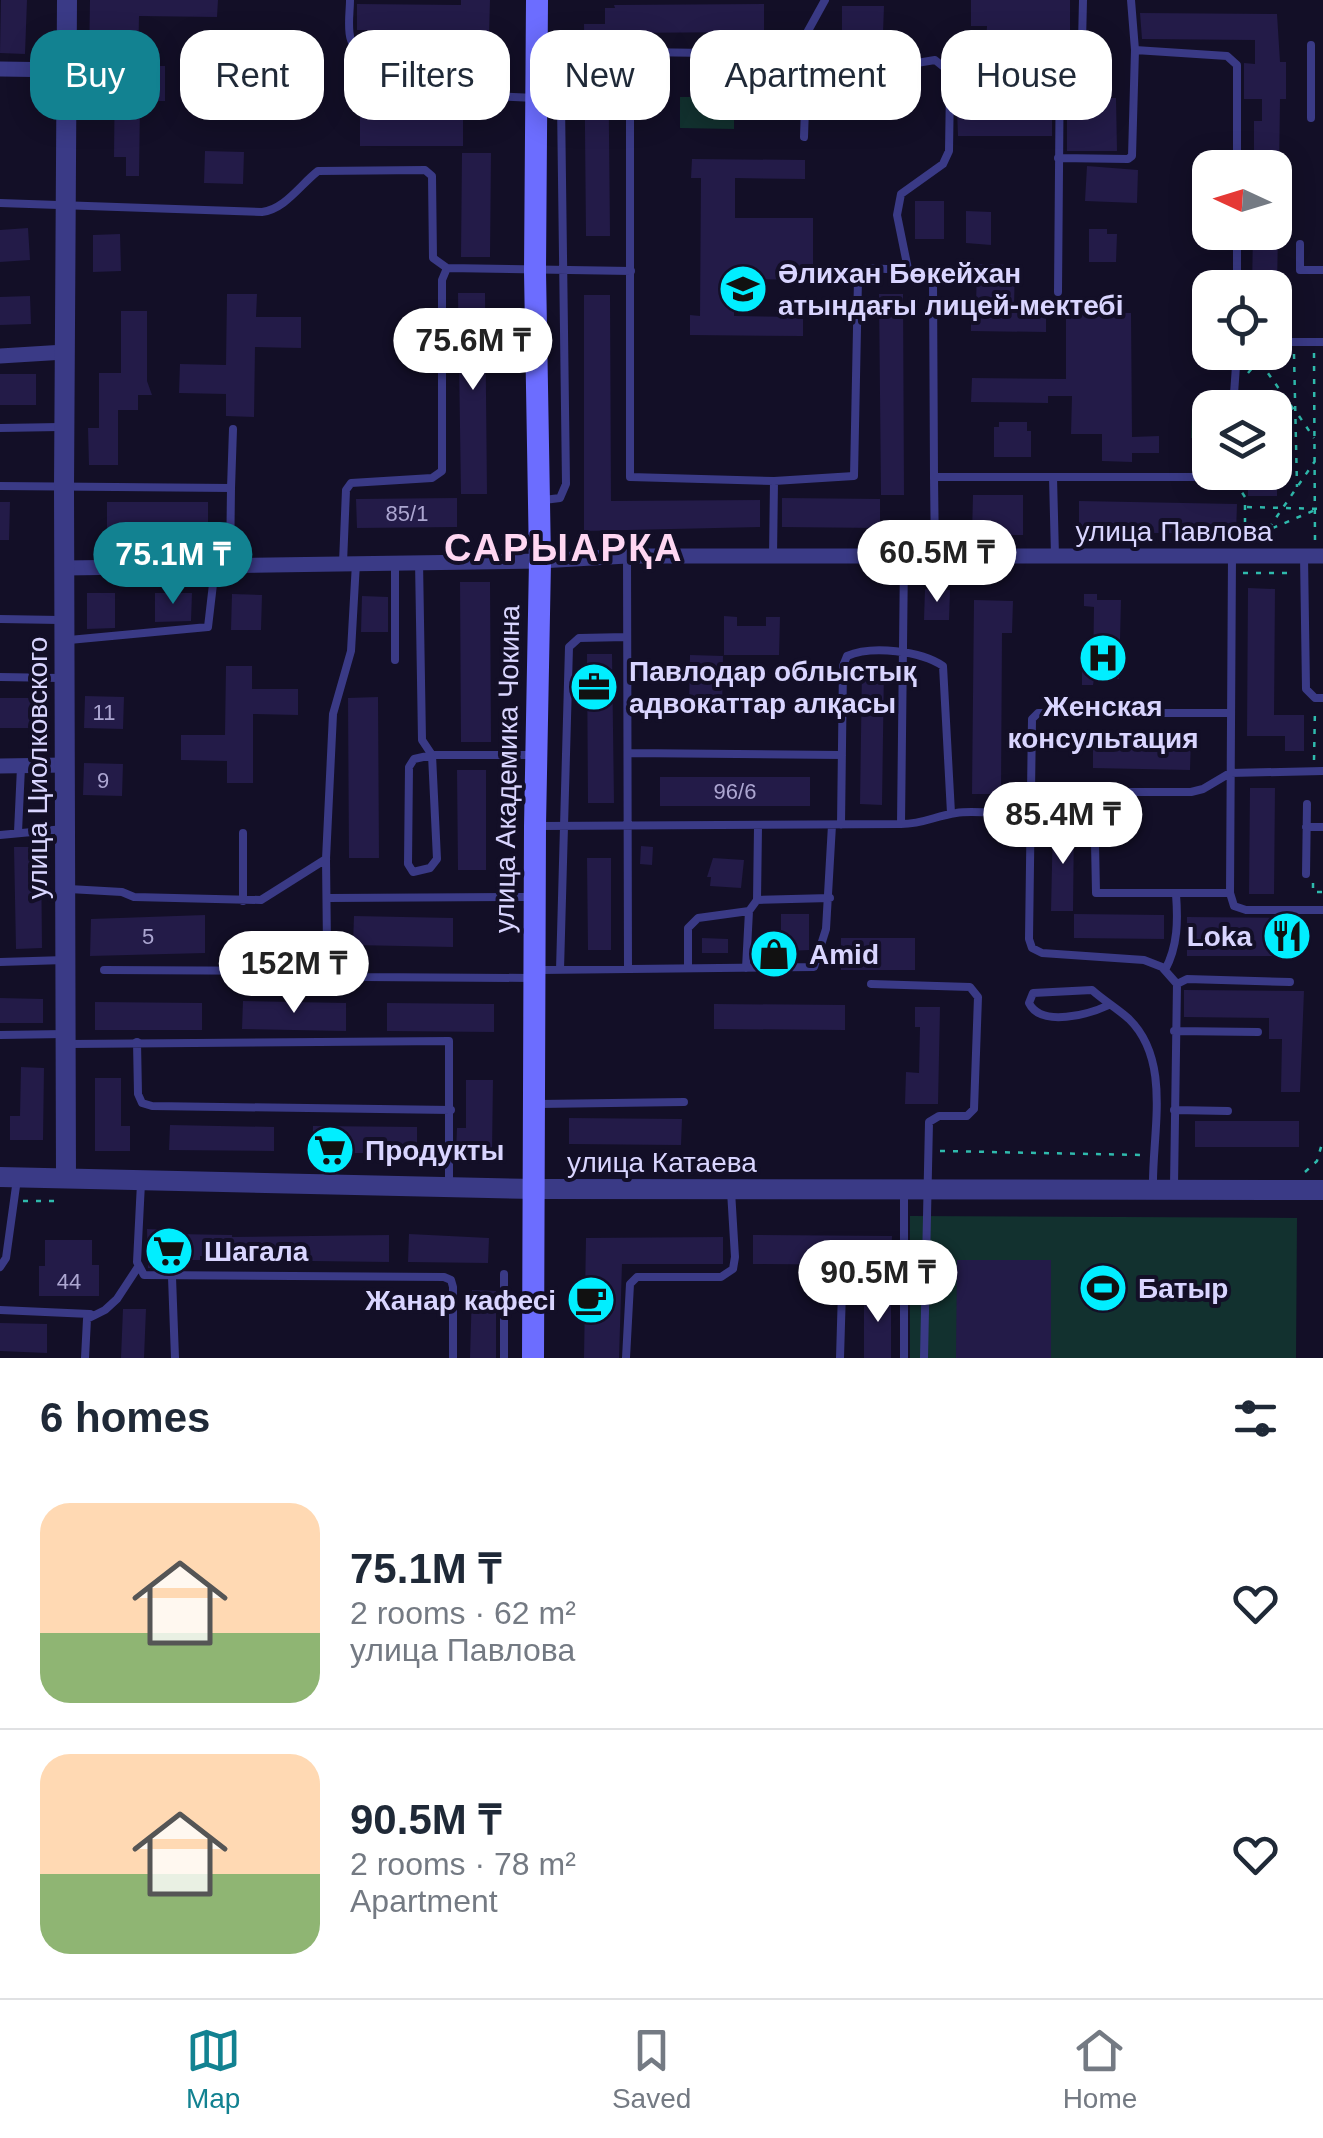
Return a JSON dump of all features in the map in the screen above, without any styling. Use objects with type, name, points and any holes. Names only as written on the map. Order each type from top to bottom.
[{"type":"main road","name":"улица Академика Чокина","points":[[536,30],[537,0]]},
{"type":"main road","name":"улица Академика Чокина","points":[[533,1358],[540,561],[535,120]]},
{"type":"street","name":"улица Циолковского","points":[[67,0],[67,30]]},
{"type":"street","points":[[0,69],[30,69]]},
{"type":"street","name":"улица Циолковского","points":[[66,1177],[67,120]]},
{"type":"street","points":[[0,356],[66,352]]},
{"type":"street","name":"улица Павлова","points":[[64,568],[540,561],[627,556],[1323,556]]},
{"type":"street","points":[[0,766],[65,766]]},
{"type":"street","name":"улица Катаева","points":[[9,1177],[535,1189],[1323,1190]]},
{"type":"lane","points":[[350,0],[350,37],[356,48],[367,54],[440,58],[442,90],[450,96],[530,98]]},
{"type":"lane","points":[[809,30],[825,0]]},
{"type":"lane","points":[[1058,292],[1060,50],[1082,43],[1082,0]]},
{"type":"lane","points":[[1058,158],[1132,156],[1135,50],[1131,0]]},
{"type":"lane","points":[[1311,45],[1311,118]]},
{"type":"lane","points":[[1135,50],[1227,56],[1234,60],[1238,150]]},
{"type":"lane","points":[[690,53],[638,52],[630,60],[630,477],[774,480],[854,476],[858,279],[867,268],[925,271],[933,280],[935,558]]},
{"type":"lane","points":[[1311,57],[1323,57]]},
{"type":"lane","points":[[908,269],[897,215],[901,194],[942,164],[949,151],[950,86],[945,68],[934,60],[921,62]]},
{"type":"lane","points":[[540,501],[560,498],[566,484],[561,120]]},
{"type":"lane","points":[[804,137],[805,120]]},
{"type":"lane","points":[[0,203],[262,212],[285,202],[318,170],[426,170],[432,176],[433,258],[447,268],[631,271]]},
{"type":"lane","points":[[1300,244],[1300,270],[1323,270]]},
{"type":"lane","points":[[447,268],[442,280],[442,470],[432,478],[358,480],[346,490],[351,651],[333,714],[326,860],[330,957],[345,971],[362,977],[814,967],[826,929],[830,898],[845,660],[856,652],[902,652],[943,666],[951,813]]},
{"type":"lane","points":[[1294,342],[1323,342]]},
{"type":"lane","points":[[0,428],[64,426]]},
{"type":"lane","points":[[0,620],[64,630],[208,627],[223,566],[233,429]]},
{"type":"lane","points":[[934,477],[1192,478]]},
{"type":"lane","points":[[1052,477],[1055,556]]},
{"type":"lane","points":[[773,557],[774,480]]},
{"type":"lane","points":[[0,486],[231,488]]},
{"type":"lane","points":[[1232,555],[1230,894],[1234,906],[1246,910],[1323,910]]},
{"type":"lane","points":[[627,556],[628,969]]},
{"type":"lane","points":[[1304,556],[1306,689],[1314,698],[1323,698]]},
{"type":"lane","points":[[901,824],[904,558]]},
{"type":"lane","points":[[419,561],[422,740],[432,755],[437,858],[430,868],[412,872],[408,864],[408,767],[414,759],[432,755],[536,756]]},
{"type":"lane","points":[[395,562],[396,660]]},
{"type":"lane","points":[[560,970],[569,647],[580,638],[627,637]]},
{"type":"lane","points":[[0,678],[64,678]]},
{"type":"lane","points":[[1163,1191],[1174,1110],[1177,984],[1166,970],[1144,960],[1042,953],[1032,948],[1029,939],[1034,714],[1230,713]]},
{"type":"lane","points":[[629,753],[842,755]]},
{"type":"lane","points":[[18,832],[21,766]]},
{"type":"lane","points":[[535,826],[924,823],[951,813],[1010,812],[1056,792],[1191,792],[1203,790],[1230,772],[1323,771]]},
{"type":"lane","points":[[1094,791],[1096,893],[1230,894]]},
{"type":"lane","points":[[1306,874],[1307,804]]},
{"type":"lane","points":[[746,968],[749,911],[756,900],[758,826]]},
{"type":"lane","points":[[1306,827],[1323,827]]},
{"type":"lane","points":[[0,835],[64,829]]},
{"type":"lane","points":[[243,832],[243,902]]},
{"type":"lane","points":[[64,888],[122,892],[134,897],[243,902],[261,900],[326,860]]},
{"type":"lane","points":[[1166,970],[1176,934],[1176,894]]},
{"type":"lane","points":[[328,898],[535,898]]},
{"type":"lane","points":[[756,900],[830,898]]},
{"type":"lane","points":[[688,968],[687,936],[692,921],[749,911]]},
{"type":"lane","points":[[104,970],[290,971],[330,957]]},
{"type":"lane","points":[[0,962],[65,960]]},
{"type":"lane","points":[[1177,984],[1187,979],[1290,982]]},
{"type":"lane","points":[[872,984],[970,987],[978,998],[974,1109],[967,1116],[933,1117],[929,1122],[924,1358]]},
{"type":"lane","points":[[1109,1005],[1090,1014],[1052,1015],[1032,1011],[1029,1003],[1033,993],[1092,990],[1130,1020],[1152,1054],[1156,1077],[1152,1155],[1163,1191]]},
{"type":"lane","points":[[1174,1031],[1258,1032]]},
{"type":"lane","points":[[0,1035],[137,1042],[449,1041],[449,1186]]},
{"type":"lane","points":[[137,1042],[138,1094],[142,1102],[152,1106],[451,1110]]},
{"type":"lane","points":[[535,1104],[684,1102]]},
{"type":"lane","points":[[1174,1110],[1228,1111]]},
{"type":"lane","points":[[0,1267],[6,1258],[14,1201],[9,1177]]},
{"type":"lane","points":[[0,1310],[91,1314],[105,1310],[117,1299],[138,1267],[141,1179]]},
{"type":"lane","points":[[626,1358],[630,1284],[637,1278],[721,1276],[733,1269],[736,1257],[731,1190]]},
{"type":"lane","points":[[904,1191],[904,1358]]},
{"type":"lane","points":[[138,1267],[148,1277],[444,1277],[454,1287],[453,1358]]},
{"type":"lane","points":[[504,1274],[504,1358]]},
{"type":"lane","points":[[172,1277],[174,1358]]},
{"type":"lane","points":[[840,1358],[842,1290],[857,1279],[904,1278]]},
{"type":"lane","points":[[85,1358],[87,1319],[91,1314]]},
{"type":"path","points":[[1294,342],[1297,487]]},
{"type":"path","points":[[1266,370],[1315,439]]},
{"type":"path","points":[[1268,530],[1315,460]]},
{"type":"path","points":[[1241,490],[1246,507],[1244,540],[1316,509]]},
{"type":"path","points":[[1246,507],[1323,510]]},
{"type":"path","points":[[1232,573],[1304,573]]},
{"type":"path","points":[[1299,1174],[1318,1161],[1323,1140]]},
{"type":"path","points":[[928,1151],[1152,1155]]},
{"type":"path","points":[[14,1201],[56,1202]]},
{"type":"green space","points":[[680,97],[690,97],[690,120],[734,120],[734,129],[680,128]]},
{"type":"green space","name":"Батыр","points":[[910,1216],[1297,1218],[1296,1358],[910,1358]]},
{"type":"building","points":[[1,0],[27,0],[25,54],[0,53]]},
{"type":"building","points":[[90,0],[218,0],[217,17],[139,16],[139,30],[90,30]]},
{"type":"building","points":[[461,0],[490,0],[489,30],[357,30],[357,4],[461,5]]},
{"type":"building","points":[[971,0],[1070,0],[1070,30],[987,30],[987,26],[971,26]]},
{"type":"building","points":[[764,4],[764,30],[584,30],[584,24],[605,24],[605,8],[615,8],[614,5]]},
{"type":"building","points":[[842,6],[884,6],[883,30],[842,30]]},
{"type":"building","points":[[1140,13],[1277,14],[1280,62],[1286,62],[1286,99],[1280,99],[1279,150],[1254,150],[1254,121],[1262,121],[1262,99],[1244,99],[1244,63],[1255,64],[1255,40],[1142,39]]},
{"type":"building","points":[[160,66],[165,66],[165,101],[160,101]]},
{"type":"building","points":[[1112,98],[1116,98],[1117,151],[1067,151],[1067,120],[1112,120]]},
{"type":"building","points":[[114,120],[140,120],[139,176],[126,176],[126,157],[114,157]]},
{"type":"building","points":[[360,120],[463,120],[463,146],[360,146]]},
{"type":"building","points":[[585,120],[609,120],[610,236],[586,236]]},
{"type":"building","points":[[957,120],[1052,120],[1052,136],[958,136]]},
{"type":"building","points":[[205,151],[244,152],[243,184],[204,183]]},
{"type":"building","points":[[462,153],[491,153],[490,257],[461,257]]},
{"type":"building","points":[[692,159],[805,160],[805,179],[735,178],[735,218],[813,218],[813,280],[734,279],[734,316],[803,317],[803,336],[690,335],[690,315],[700,316],[701,178],[691,178]]},
{"type":"building","points":[[1087,166],[1138,170],[1137,203],[1085,201]]},
{"type":"building","points":[[915,201],[944,201],[944,239],[915,239]]},
{"type":"building","points":[[966,211],[991,212],[991,245],[966,243]]},
{"type":"building","points":[[28,228],[30,260],[0,262],[0,230]]},
{"type":"building","points":[[1089,229],[1107,229],[1107,234],[1117,234],[1116,262],[1089,262]]},
{"type":"building","points":[[120,234],[121,271],[93,272],[93,235]]},
{"type":"building","points":[[1253,250],[1278,250],[1277,270],[1252,270]]},
{"type":"building","points":[[977,264],[1015,265],[1014,307],[1046,308],[1046,332],[971,331]]},
{"type":"building","points":[[458,293],[485,293],[487,494],[461,494]]},
{"type":"building","points":[[227,294],[257,294],[256,317],[301,317],[301,348],[255,347],[254,417],[226,416],[226,394],[179,393],[180,364],[226,365]]},
{"type":"building","points":[[879,294],[903,294],[904,495],[881,495]]},
{"type":"building","points":[[584,295],[610,295],[611,501],[760,500],[760,527],[584,531]]},
{"type":"building","points":[[30,296],[31,324],[0,325],[0,297]]},
{"type":"building","points":[[121,311],[147,311],[147,381],[152,395],[138,395],[138,410],[118,410],[118,465],[89,465],[88,428],[99,428],[99,373],[121,373]]},
{"type":"building","points":[[1066,312],[1131,313],[1132,437],[1159,436],[1159,453],[1132,453],[1132,462],[1102,461],[1102,434],[1071,434],[1072,396],[1048,396],[1048,403],[971,402],[972,378],[1066,379]]},
{"type":"building","points":[[0,374],[36,374],[36,405],[0,405]]},
{"type":"building","points":[[999,422],[1027,422],[1031,457],[994,457],[994,427],[999,427]]},
{"type":"building","points":[[1248,490],[1277,490],[1277,496],[1248,496]]},
{"type":"building","points":[[973,495],[1023,495],[1023,535],[972,535]]},
{"type":"building","points":[[457,498],[457,527],[357,528],[356,499]]},
{"type":"building","points":[[782,498],[880,499],[880,528],[782,527]]},
{"type":"building","points":[[1079,501],[1237,504],[1236,534],[1079,532]]},
{"type":"building","points":[[0,502],[10,502],[9,540],[0,540]]},
{"type":"building","points":[[107,502],[208,502],[208,530],[107,530]]},
{"type":"building","points":[[460,582],[490,582],[491,742],[461,742]]},
{"type":"building","points":[[1248,588],[1275,589],[1274,715],[1304,715],[1304,751],[1285,751],[1285,736],[1247,736]]},
{"type":"building","points":[[925,589],[950,590],[949,620],[924,620]]},
{"type":"building","points":[[87,593],[115,593],[115,628],[87,629]]},
{"type":"building","points":[[155,593],[192,593],[191,621],[155,622]]},
{"type":"building","points":[[232,594],[262,595],[261,630],[231,630]]},
{"type":"building","points":[[1084,594],[1097,594],[1097,600],[1121,600],[1119,679],[1094,679],[1093,685],[1082,685],[1082,671],[1093,672],[1094,607],[1084,606]]},
{"type":"building","points":[[362,596],[388,597],[388,632],[361,632]]},
{"type":"building","points":[[974,600],[1013,601],[1012,633],[1002,633],[1001,794],[972,794]]},
{"type":"building","points":[[724,616],[737,617],[737,626],[766,626],[766,617],[780,617],[779,655],[724,655]]},
{"type":"building","points":[[587,654],[612,654],[614,803],[588,803]]},
{"type":"building","points":[[690,655],[723,656],[722,711],[689,711]]},
{"type":"building","points":[[635,660],[646,660],[646,678],[635,678]]},
{"type":"building","points":[[226,666],[252,666],[252,689],[298,689],[298,715],[253,714],[253,783],[227,783],[227,761],[181,760],[181,735],[225,735]]},
{"type":"building","points":[[862,668],[884,668],[882,805],[860,804]]},
{"type":"building","points":[[85,696],[124,697],[123,729],[84,728]]},
{"type":"building","points":[[378,697],[379,858],[349,858],[348,698]]},
{"type":"building","points":[[0,698],[39,698],[39,728],[0,728]]},
{"type":"building","points":[[1093,735],[1191,737],[1190,770],[1093,768]]},
{"type":"building","points":[[84,763],[123,764],[122,796],[83,795]]},
{"type":"building","points":[[457,770],[486,770],[486,870],[458,870]]},
{"type":"building","points":[[660,777],[810,777],[810,806],[660,806]]},
{"type":"building","points":[[1250,788],[1275,788],[1274,894],[1249,894]]},
{"type":"building","points":[[1053,821],[1074,822],[1073,911],[1051,911]]},
{"type":"building","points":[[641,846],[653,847],[652,865],[640,864]]},
{"type":"building","points":[[14,847],[41,847],[42,948],[16,949]]},
{"type":"building","points":[[587,858],[611,858],[611,950],[588,950]]},
{"type":"building","points":[[713,858],[744,860],[741,888],[710,886],[711,877],[707,877]]},
{"type":"building","points":[[781,914],[809,914],[809,950],[787,951],[787,960],[765,960],[765,943],[781,943]]},
{"type":"building","points":[[1074,914],[1164,915],[1164,939],[1074,938]]},
{"type":"building","points":[[205,915],[205,953],[90,956],[91,919]]},
{"type":"building","points":[[354,916],[453,918],[453,947],[353,945]]},
{"type":"building","points":[[1187,917],[1302,918],[1302,956],[1187,956]]},
{"type":"building","points":[[702,938],[728,939],[728,953],[702,953]]},
{"type":"building","points":[[841,938],[915,938],[915,970],[841,970]]},
{"type":"building","points":[[1184,990],[1304,991],[1300,1092],[1281,1092],[1282,1039],[1269,1039],[1269,1018],[1184,1017]]},
{"type":"building","points":[[0,998],[43,999],[43,1023],[0,1023]]},
{"type":"building","points":[[243,1001],[346,1003],[346,1031],[242,1029]]},
{"type":"building","points":[[95,1002],[202,1003],[202,1030],[95,1030]]},
{"type":"building","points":[[387,1003],[494,1004],[494,1032],[387,1031]]},
{"type":"building","points":[[714,1004],[845,1005],[845,1030],[714,1029]]},
{"type":"building","points":[[915,1007],[940,1007],[938,1104],[905,1104],[906,1072],[919,1073],[920,1027],[915,1027]]},
{"type":"building","points":[[21,1067],[44,1068],[43,1140],[10,1140],[10,1116],[20,1116]]},
{"type":"building","points":[[95,1078],[121,1078],[121,1126],[130,1126],[130,1151],[95,1151]]},
{"type":"building","points":[[466,1080],[493,1080],[492,1152],[456,1152],[457,1128],[466,1128]]},
{"type":"building","points":[[569,1118],[682,1119],[681,1145],[569,1144]]},
{"type":"building","points":[[1195,1121],[1299,1121],[1299,1147],[1195,1147]]},
{"type":"building","points":[[170,1125],[274,1127],[274,1151],[169,1150]]},
{"type":"building","points":[[313,1126],[417,1127],[417,1153],[312,1153]]},
{"type":"building","points":[[147,1229],[232,1237],[389,1235],[389,1262],[223,1260],[223,1256],[200,1256],[200,1260],[174,1260],[174,1268],[148,1268]]},
{"type":"building","points":[[409,1234],[489,1238],[488,1263],[408,1262]]},
{"type":"building","points":[[753,1235],[892,1236],[891,1265],[753,1264]]},
{"type":"building","points":[[723,1237],[723,1264],[622,1264],[619,1358],[584,1358],[586,1238]]},
{"type":"building","points":[[45,1240],[92,1240],[92,1265],[99,1265],[99,1296],[39,1296],[39,1266],[45,1266]]},
{"type":"building","points":[[957,1260],[1051,1260],[1051,1358],[956,1358]]},
{"type":"building","points":[[472,1290],[496,1291],[496,1358],[470,1358]]},
{"type":"building","points":[[864,1291],[891,1291],[891,1358],[864,1358]]},
{"type":"building","points":[[123,1309],[146,1309],[144,1358],[121,1358]]},
{"type":"building","points":[[0,1323],[47,1324],[47,1353],[0,1351]]},
{"type":"place","name":"Әлихан Бөкейхан атындағы лицей-мектебі","points":[[743,289]]},
{"type":"place","name":"Женская консультация","points":[[1103,658]]},
{"type":"place","name":"Павлодар облыстық адвокаттар алқасы","points":[[594,687]]},
{"type":"place","name":"Loka","points":[[1287,936]]},
{"type":"place","name":"Amid","points":[[774,954]]},
{"type":"place","name":"Продукты","points":[[330,1150]]},
{"type":"place","name":"Шагала","points":[[169,1251]]},
{"type":"place","name":"Батыр","points":[[1103,1288]]},
{"type":"place","name":"Жанар кафесі","points":[[591,1300]]},
{"type":"district","name":"САРЫАРҚА","points":[[564,548]]}]
